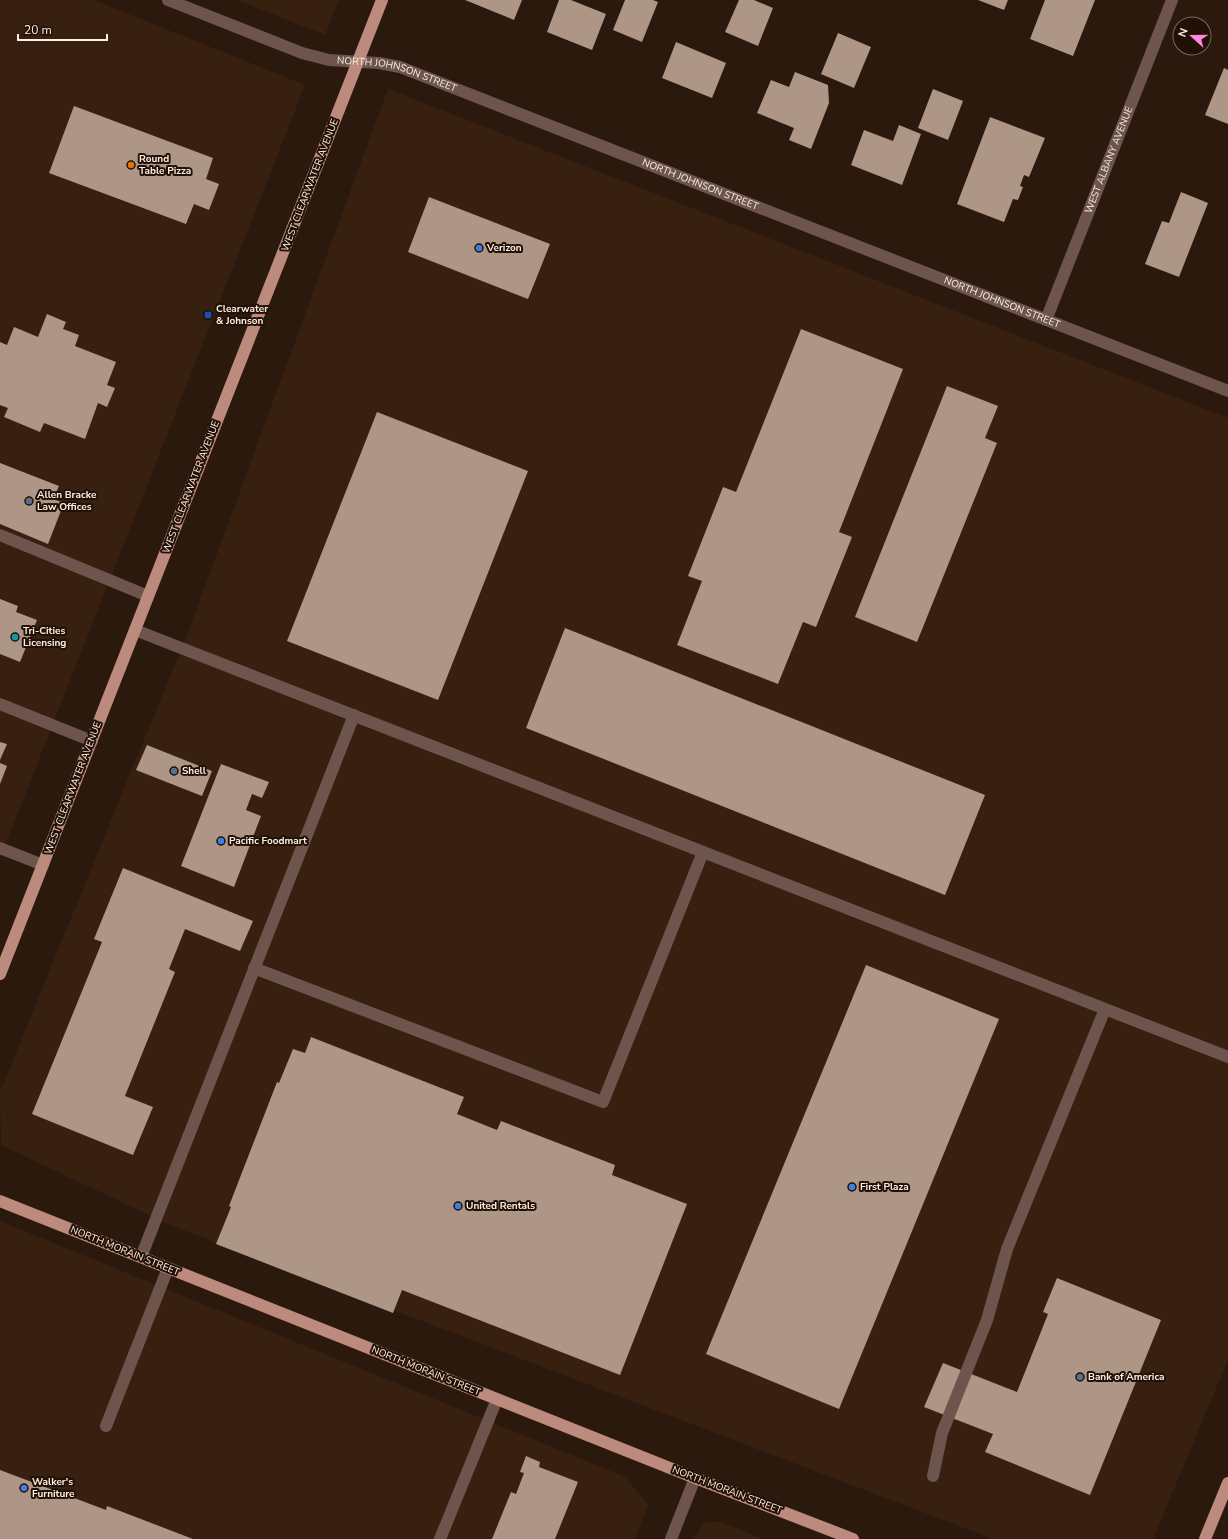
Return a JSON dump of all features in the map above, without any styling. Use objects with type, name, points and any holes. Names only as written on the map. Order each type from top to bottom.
[{"type":"main road","name":"WEST CLEARWATER AVENUE","points":[[0,974],[382,0]]},
{"type":"main road","name":"NORTH MORAIN STREET","points":[[0,1202],[497,1400],[852,1539]]},
{"type":"main road","points":[[1205,1539],[1228,1483]]},
{"type":"street","name":"NORTH JOHNSON STREET","points":[[168,0],[302,53],[329,60],[379,63],[400,67],[1228,391]]},
{"type":"street","name":"WEST ALBANY AVENUE","points":[[1046,320],[1172,0]]},
{"type":"street","points":[[0,535],[148,596]]},
{"type":"street","points":[[135,630],[1228,1058]]},
{"type":"street","points":[[0,704],[92,741]]},
{"type":"street","points":[[141,1257],[354,715]]},
{"type":"street","points":[[0,848],[43,865]]},
{"type":"street","points":[[254,968],[604,1102],[703,852]]},
{"type":"street","points":[[933,1476],[942,1433],[987,1320],[1007,1249],[1104,1009]]},
{"type":"street","points":[[106,1426],[168,1268]]},
{"type":"street","points":[[440,1539],[497,1400]]},
{"type":"street","points":[[671,1539],[695,1478]]},
{"type":"shaded area","points":[[0,0],[93,0],[305,85],[0,858]]},
{"type":"shaded area","points":[[237,0],[339,0],[325,35]]},
{"type":"shaded area","points":[[388,89],[1228,418],[1228,1360],[1153,1539],[993,1539],[168,1224],[1,1145],[0,1092],[189,630]]},
{"type":"shaded area","points":[[0,1221],[625,1477],[648,1504],[635,1539],[0,1539]]},
{"type":"shaded area","points":[[705,1522],[721,1522],[763,1539],[693,1539]]},
{"type":"building","points":[[465,0],[522,0],[514,20]]},
{"type":"building","points":[[559,0],[571,0],[606,14],[592,50],[547,32]]},
{"type":"building","points":[[625,0],[653,0],[658,2],[642,42],[613,30]]},
{"type":"building","points":[[739,0],[754,0],[773,8],[758,46],[725,32]]},
{"type":"building","points":[[978,0],[1008,0],[1004,10]]},
{"type":"building","points":[[1045,0],[1095,0],[1073,56],[1030,39]]},
{"type":"building","points":[[838,33],[871,47],[854,88],[821,74]]},
{"type":"building","points":[[676,42],[726,63],[712,98],[662,78]]},
{"type":"building","points":[[1224,68],[1228,70],[1228,124],[1205,115]]},
{"type":"building","points":[[795,72],[828,85],[829,103],[811,149],[789,140],[794,128],[757,113],[771,80],[789,87]]},
{"type":"building","points":[[933,89],[963,101],[948,140],[918,128]]},
{"type":"building","name":"Round Table Pizza","points":[[74,106],[213,158],[206,179],[219,184],[209,210],[194,204],[186,224],[49,173]]},
{"type":"building","points":[[990,117],[1045,138],[1029,177],[1024,175],[1020,186],[1023,187],[1018,200],[1013,199],[1004,222],[957,204]]},
{"type":"building","points":[[899,125],[921,134],[902,185],[851,165],[864,130],[893,141]]},
{"type":"building","points":[[1181,192],[1208,203],[1179,277],[1145,264],[1162,221],[1169,223]]},
{"type":"building","name":"Verizon","points":[[429,197],[550,244],[528,299],[408,252]]},
{"type":"building","points":[[47,314],[66,322],[63,329],[79,335],[75,346],[116,362],[107,385],[115,388],[107,407],[98,403],[85,439],[44,423],[40,432],[4,417],[8,408],[0,405],[0,342],[7,345],[14,327],[38,337]]},
{"type":"building","points":[[801,329],[903,369],[839,532],[852,537],[816,627],[803,622],[778,684],[677,645],[702,581],[688,576],[723,487],[736,492]]},
{"type":"building","points":[[947,386],[998,406],[985,438],[997,443],[917,642],[855,617]]},
{"type":"building","points":[[377,412],[528,471],[438,700],[287,641]]},
{"type":"building","name":"Allen Bracke Law Offices","points":[[0,463],[59,486],[53,499],[64,503],[48,544],[0,524]]},
{"type":"building","name":"Tri-Cities Licensing","points":[[0,599],[18,606],[16,612],[37,620],[20,662],[0,654]]},
{"type":"building","points":[[565,628],[985,795],[945,895],[526,728]]},
{"type":"building","points":[[0,742],[7,744],[0,760]]},
{"type":"building","name":"Shell","points":[[147,745],[212,771],[202,796],[136,770]]},
{"type":"building","points":[[0,763],[7,766],[0,784]]},
{"type":"building","name":"Pacific Foodmart","points":[[221,764],[269,782],[262,798],[252,794],[246,810],[261,816],[234,887],[181,866]]},
{"type":"building","points":[[123,868],[253,921],[240,951],[185,929],[169,969],[175,972],[125,1096],[153,1107],[133,1155],[32,1114],[102,942],[94,939]]},
{"type":"building","name":"First Plaza","points":[[866,965],[999,1019],[839,1409],[706,1354]]},
{"type":"building","name":"United Rentals","points":[[311,1037],[464,1097],[457,1114],[497,1130],[501,1121],[615,1165],[612,1175],[687,1204],[620,1375],[402,1290],[393,1313],[216,1244],[231,1207],[229,1206],[277,1082],[279,1083],[293,1049],[305,1053]]},
{"type":"building","name":"Bank of America","points":[[1057,1278],[1161,1320],[1090,1495],[985,1452],[993,1434],[924,1407],[943,1363],[1017,1392],[1048,1314],[1043,1312]]},
{"type":"building","points":[[526,1456],[540,1462],[539,1467],[578,1482],[555,1539],[492,1539],[511,1492],[516,1494],[524,1473],[520,1472]]},
{"type":"building","name":"Walker's Furniture","points":[[0,1470],[106,1510],[107,1506],[193,1539],[0,1539]]},
{"type":"place","name":"Round Table Pizza","points":[[131,165]]},
{"type":"place","name":"Verizon","points":[[479,248]]},
{"type":"place","name":"Clearwater & Johnson","points":[[208,315]]},
{"type":"place","name":"Allen Bracke Law Offices","points":[[29,501]]},
{"type":"place","name":"Tri-Cities Licensing","points":[[15,637]]},
{"type":"place","name":"Shell","points":[[174,771]]},
{"type":"place","name":"Pacific Foodmart","points":[[221,841]]},
{"type":"place","name":"First Plaza","points":[[852,1187]]},
{"type":"place","name":"United Rentals","points":[[458,1206]]},
{"type":"place","name":"Bank of America","points":[[1080,1377]]},
{"type":"place","name":"Walker's Furniture","points":[[24,1488]]}]
